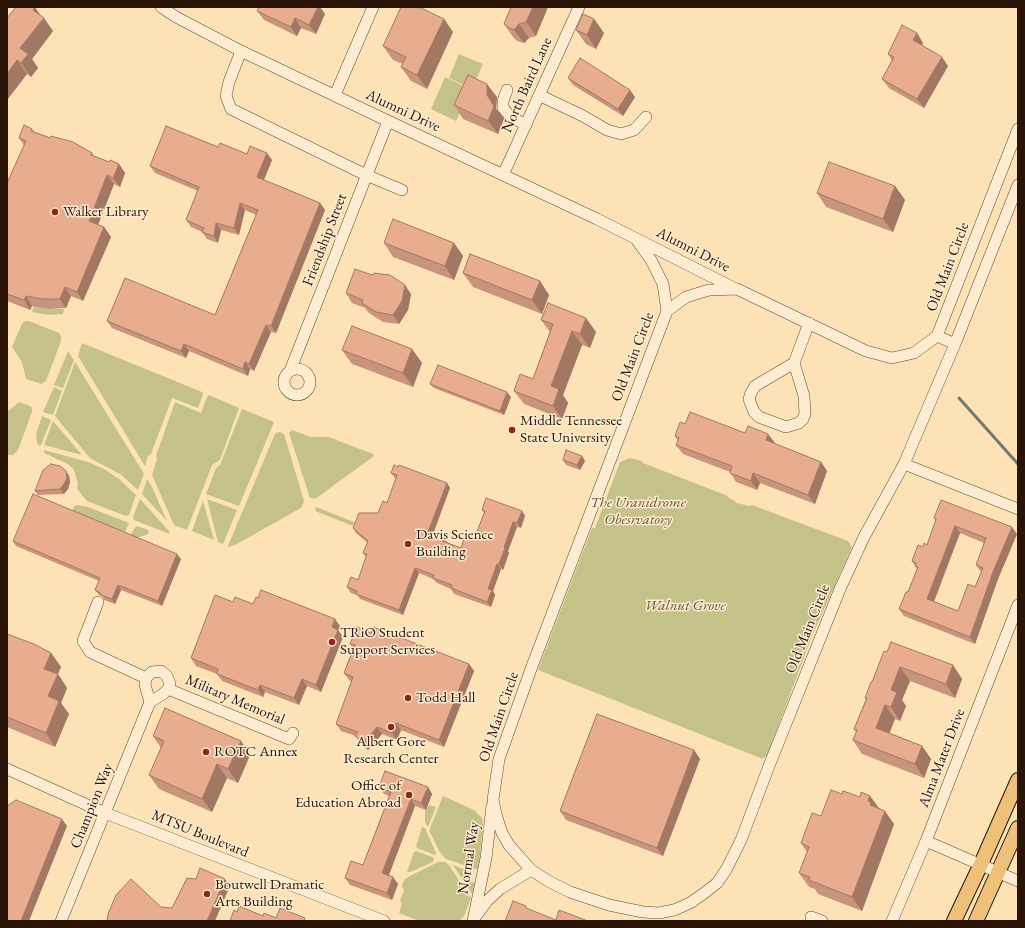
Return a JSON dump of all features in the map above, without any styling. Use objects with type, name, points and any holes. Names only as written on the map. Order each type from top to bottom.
[{"type":"main road","points":[[954,921],[1018,780]]},
{"type":"main road","points":[[976,921],[1018,828]]},
{"type":"street","name":"Alumni Drive","points":[[161,7],[176,17],[241,50],[636,238],[737,289]]},
{"type":"street","points":[[335,95],[373,7]]},
{"type":"street","name":"North Baird Lane","points":[[503,175],[579,7]]},
{"type":"street","points":[[241,50],[229,82],[226,96],[231,109],[366,175],[402,190]]},
{"type":"street","points":[[507,90],[503,101],[503,108],[510,116],[526,125]]},
{"type":"street","points":[[539,95],[583,116],[607,130],[621,134],[634,130],[646,116]]},
{"type":"street","name":"Friendship Street","points":[[290,371],[388,121]]},
{"type":"street","name":"Old Main Circle","points":[[1018,128],[937,336],[914,353],[892,358],[866,351],[737,289],[709,290],[686,298],[667,311],[536,655],[499,759],[493,800],[502,833],[509,845],[531,870],[570,892],[609,905],[643,912],[659,913],[674,910],[690,903],[716,883],[726,870],[741,840],[772,758],[840,589],[864,537],[904,464],[955,344],[1018,185]]},
{"type":"street","name":"Alumni Drive","points":[[636,238],[651,260],[663,284],[667,311]]},
{"type":"street","points":[[794,363],[755,386],[749,399],[754,412],[759,417],[786,427],[799,423],[805,414],[804,396],[794,363],[809,323]]},
{"type":"street","points":[[937,336],[955,344]]},
{"type":"street","points":[[904,464],[1018,509]]},
{"type":"street","points":[[98,602],[83,640],[90,652],[146,678]]},
{"type":"street","name":"Alma Mater Drive","points":[[892,921],[926,841],[1018,605]]},
{"type":"street","points":[[152,672],[160,672],[167,676],[170,684],[168,689],[163,694],[150,702],[145,685],[146,678],[152,672]]},
{"type":"street","name":"Military Memorial","points":[[168,689],[291,736]]},
{"type":"street","name":"Champion Way","points":[[61,921],[150,702]]},
{"type":"street","name":"MTSU Boulevard","points":[[7,769],[105,813],[384,921]]},
{"type":"street","name":"Normal Way","points":[[473,921],[486,858],[493,800]]},
{"type":"street","points":[[926,841],[1018,881]]},
{"type":"street","name":"Normal Way","points":[[473,921],[486,902],[500,889],[531,870]]},
{"type":"street","points":[[811,917],[822,921]]},
{"type":"green space","points":[[459,54],[483,64],[472,89],[449,78]]},
{"type":"green space","points":[[445,77],[472,90],[456,121],[431,109]]},
{"type":"green space","points":[[34,306],[49,309],[64,309],[63,314],[49,315],[32,312]]},
{"type":"green space","points":[[25,321],[29,321],[59,333],[61,336],[61,341],[46,381],[41,384],[26,379],[22,362],[12,347],[22,324]]},
{"type":"green space","points":[[82,343],[202,392],[203,394],[198,408],[172,398],[145,466],[78,356]]},
{"type":"green space","points":[[68,351],[74,360],[63,388],[54,385]]},
{"type":"green space","points":[[75,362],[144,474],[138,490],[120,474],[90,458],[55,416]]},
{"type":"green space","points":[[54,387],[62,391],[53,415],[43,412]]},
{"type":"green space","points":[[209,395],[239,408],[220,460],[212,465],[187,530],[174,525],[152,475],[157,459],[156,456],[175,402],[201,413]]},
{"type":"green space","points":[[19,402],[30,406],[32,408],[32,412],[18,450],[13,455],[7,455],[7,412]]},
{"type":"green space","points":[[242,409],[274,422],[239,506],[206,494],[216,468],[220,465]]},
{"type":"green space","points":[[42,416],[51,420],[41,445],[39,446],[37,443],[36,434]]},
{"type":"green space","points":[[53,421],[82,455],[44,445]]},
{"type":"green space","points":[[292,430],[311,437],[328,437],[373,454],[374,456],[315,499],[310,498],[289,433]]},
{"type":"green space","points":[[280,432],[284,434],[304,501],[301,508],[235,545],[228,547],[274,436],[276,433]]},
{"type":"green space","points":[[44,450],[88,462],[104,469],[119,479],[136,495],[129,515],[126,516],[87,501],[77,489],[78,483],[74,470],[68,464],[46,454]]},
{"type":"green space","name":"Walnut Grove","points":[[630,458],[642,461],[643,463],[728,496],[736,503],[750,506],[752,505],[848,541],[852,547],[812,636],[767,756],[763,759],[538,670],[592,528],[595,528],[620,462]]},
{"type":"green space","points":[[147,479],[152,487],[167,521],[142,494]]},
{"type":"green space","points":[[140,499],[170,534],[134,520],[133,517]]},
{"type":"green space","points":[[207,499],[237,510],[223,544],[218,542]]},
{"type":"green space","points":[[203,501],[214,540],[192,531]]},
{"type":"green space","points":[[77,505],[88,507],[129,523],[124,535],[71,513],[74,506]]},
{"type":"green space","points":[[316,507],[354,522],[353,526],[315,511]]},
{"type":"green space","points":[[136,526],[149,531],[148,534],[134,539],[129,537]]},
{"type":"green space","points":[[443,796],[474,810],[482,818],[483,826],[480,856],[478,868],[476,869],[446,859],[439,851],[429,831]]},
{"type":"green space","points":[[429,805],[436,807],[428,827],[425,822],[425,811]]},
{"type":"green space","points":[[422,827],[425,828],[436,853],[435,855],[417,848],[416,846]]},
{"type":"green space","points":[[417,851],[434,858],[433,862],[407,872],[414,852]]},
{"type":"green space","points":[[438,862],[445,862],[448,864],[471,898],[464,916],[459,921],[419,921],[399,913],[402,904],[400,900],[404,891],[402,886],[404,880]]},
{"type":"green space","points":[[453,865],[471,872],[469,881],[475,883],[472,894]]},
{"type":"building","points":[[16,7],[35,7],[33,10],[44,18],[20,48],[28,54],[21,63],[17,60],[7,74],[7,18]]},
{"type":"building","points":[[259,7],[318,7],[309,25],[295,18],[291,27],[257,11]]},
{"type":"building","points":[[401,7],[419,7],[444,19],[417,75],[401,67],[406,57],[383,46]]},
{"type":"building","points":[[511,7],[533,7],[526,22],[519,24],[514,30],[504,24]]},
{"type":"building","points":[[583,14],[594,19],[587,35],[576,30]]},
{"type":"building","points":[[902,25],[917,33],[913,40],[942,57],[917,99],[882,79],[894,57],[888,54]]},
{"type":"building","points":[[580,58],[630,90],[618,109],[568,78]]},
{"type":"building","points":[[468,75],[487,84],[487,95],[494,106],[488,121],[454,105]]},
{"type":"building","name":"Walker Library","points":[[24,125],[32,129],[31,131],[50,138],[51,136],[73,142],[92,153],[91,155],[119,164],[113,178],[107,175],[89,221],[104,227],[77,292],[65,287],[60,299],[43,299],[26,296],[24,300],[7,294],[7,183],[26,141],[19,138]]},
{"type":"building","points":[[166,126],[218,147],[220,143],[247,154],[250,146],[267,153],[257,177],[320,203],[271,326],[266,325],[249,364],[245,362],[243,369],[184,344],[181,351],[107,321],[125,278],[215,315],[258,210],[240,203],[234,228],[216,223],[214,236],[202,232],[204,228],[186,220],[199,187],[150,166]]},
{"type":"building","points":[[829,162],[895,186],[883,219],[817,193]]},
{"type":"building","points":[[393,219],[454,243],[445,266],[384,243]]},
{"type":"building","points":[[470,254],[540,281],[532,300],[463,273]]},
{"type":"building","points":[[355,269],[372,275],[374,273],[390,275],[405,285],[402,301],[393,315],[376,312],[362,303],[363,300],[346,293]]},
{"type":"building","points":[[548,303],[586,318],[580,334],[572,331],[551,386],[559,389],[553,406],[514,391],[520,374],[533,379],[553,324],[541,320]]},
{"type":"building","points":[[352,326],[412,349],[403,373],[342,350]]},
{"type":"building","points":[[438,365],[507,392],[500,411],[430,384]]},
{"type":"building","points":[[690,412],[745,433],[748,426],[768,434],[766,440],[821,462],[808,495],[753,473],[751,481],[730,473],[732,466],[676,445],[679,438],[675,436],[680,422],[685,424]]},
{"type":"building","points":[[566,450],[582,456],[577,465],[563,460]]},
{"type":"building","points":[[51,464],[60,466],[66,471],[67,478],[64,484],[60,489],[35,491],[43,470]]},
{"type":"building","points":[[394,465],[398,467],[399,465],[447,483],[428,532],[443,537],[442,541],[461,548],[466,533],[475,537],[485,511],[482,510],[486,498],[522,511],[517,523],[513,522],[504,547],[505,548],[499,564],[497,564],[488,589],[492,590],[487,602],[451,588],[452,585],[433,578],[434,575],[415,568],[399,610],[356,594],[357,591],[347,587],[351,577],[358,580],[367,554],[363,553],[368,541],[353,528],[359,513],[378,513],[383,501],[387,503],[397,475],[391,473]]},
{"type":"building","points":[[33,494],[177,554],[158,601],[118,585],[112,599],[101,595],[95,590],[100,578],[13,541]]},
{"type":"building","points":[[941,500],[1012,527],[993,572],[970,637],[899,609],[918,567],[915,566],[916,563],[912,561],[918,545],[923,547],[924,543],[927,545],[936,519],[934,518]],"holes":[[[955,526],[986,538],[976,565],[983,568],[975,587],[968,584],[958,611],[927,599]]]},
{"type":"building","points":[[261,590],[335,619],[332,627],[338,630],[316,685],[302,679],[294,698],[260,685],[258,690],[217,674],[218,669],[191,658],[215,595],[233,602],[235,597],[253,604],[256,597],[258,598]]},
{"type":"building","name":"Todd Hall","points":[[357,627],[371,633],[373,627],[469,664],[439,740],[396,723],[392,733],[377,727],[363,743],[355,736],[358,732],[336,724],[353,677],[344,673],[355,645],[350,644]]},
{"type":"building","points":[[7,634],[34,644],[51,653],[44,669],[58,674],[48,696],[59,701],[46,733],[7,717]]},
{"type":"building","points":[[891,642],[953,665],[946,684],[900,667],[891,690],[897,692],[891,707],[885,705],[876,728],[922,746],[915,764],[853,740],[857,730],[854,729],[867,698],[865,698],[871,682],[884,651],[887,652]]},
{"type":"building","points":[[165,708],[241,741],[228,769],[217,764],[202,799],[149,775],[164,741],[153,736]]},
{"type":"building","points":[[597,714],[694,750],[657,848],[560,811]]},
{"type":"building","points":[[385,771],[428,787],[421,803],[411,799],[382,873],[393,877],[387,893],[345,878],[351,861],[363,865],[391,792],[379,787]]},
{"type":"building","points":[[831,790],[842,794],[843,791],[860,797],[861,792],[870,796],[868,801],[871,802],[870,805],[885,811],[852,897],[809,880],[810,877],[799,873],[809,847],[801,843],[812,813],[821,816]]},
{"type":"building","points":[[16,800],[62,819],[21,921],[7,921],[7,806]]},
{"type":"building","name":"Boutwell Dramatic Arts Building","points":[[200,868],[225,879],[207,921],[107,921],[108,914],[116,895],[131,879],[161,907],[172,908],[187,878],[196,879]]},
{"type":"building","points":[[513,901],[556,920],[559,910],[588,921],[505,921]]},
{"type":"building","points":[[239,906],[263,916],[264,913],[276,918],[280,908],[305,918],[304,921],[230,921],[234,910],[237,912]]},
{"type":"waterway","points":[[959,398],[1018,464]]},
{"type":"place","name":"Walker Library","points":[[55,212]]},
{"type":"place","name":"Middle Tennessee State University","points":[[512,430]]},
{"type":"place","name":"Davis Science Building","points":[[408,544]]},
{"type":"place","name":"TRiO Student Support Services","points":[[332,642]]},
{"type":"place","name":"Todd Hall","points":[[408,698]]},
{"type":"place","name":"Albert Gore Research Center","points":[[391,727]]},
{"type":"place","name":"ROTC Annex","points":[[206,752]]},
{"type":"place","name":"Office of Education Abroad","points":[[409,795]]},
{"type":"place","name":"Boutwell Dramatic Arts Building","points":[[207,894]]},
{"type":"park label","name":"The Uranidrome Obesrvatory","points":[[638,512]]}]
